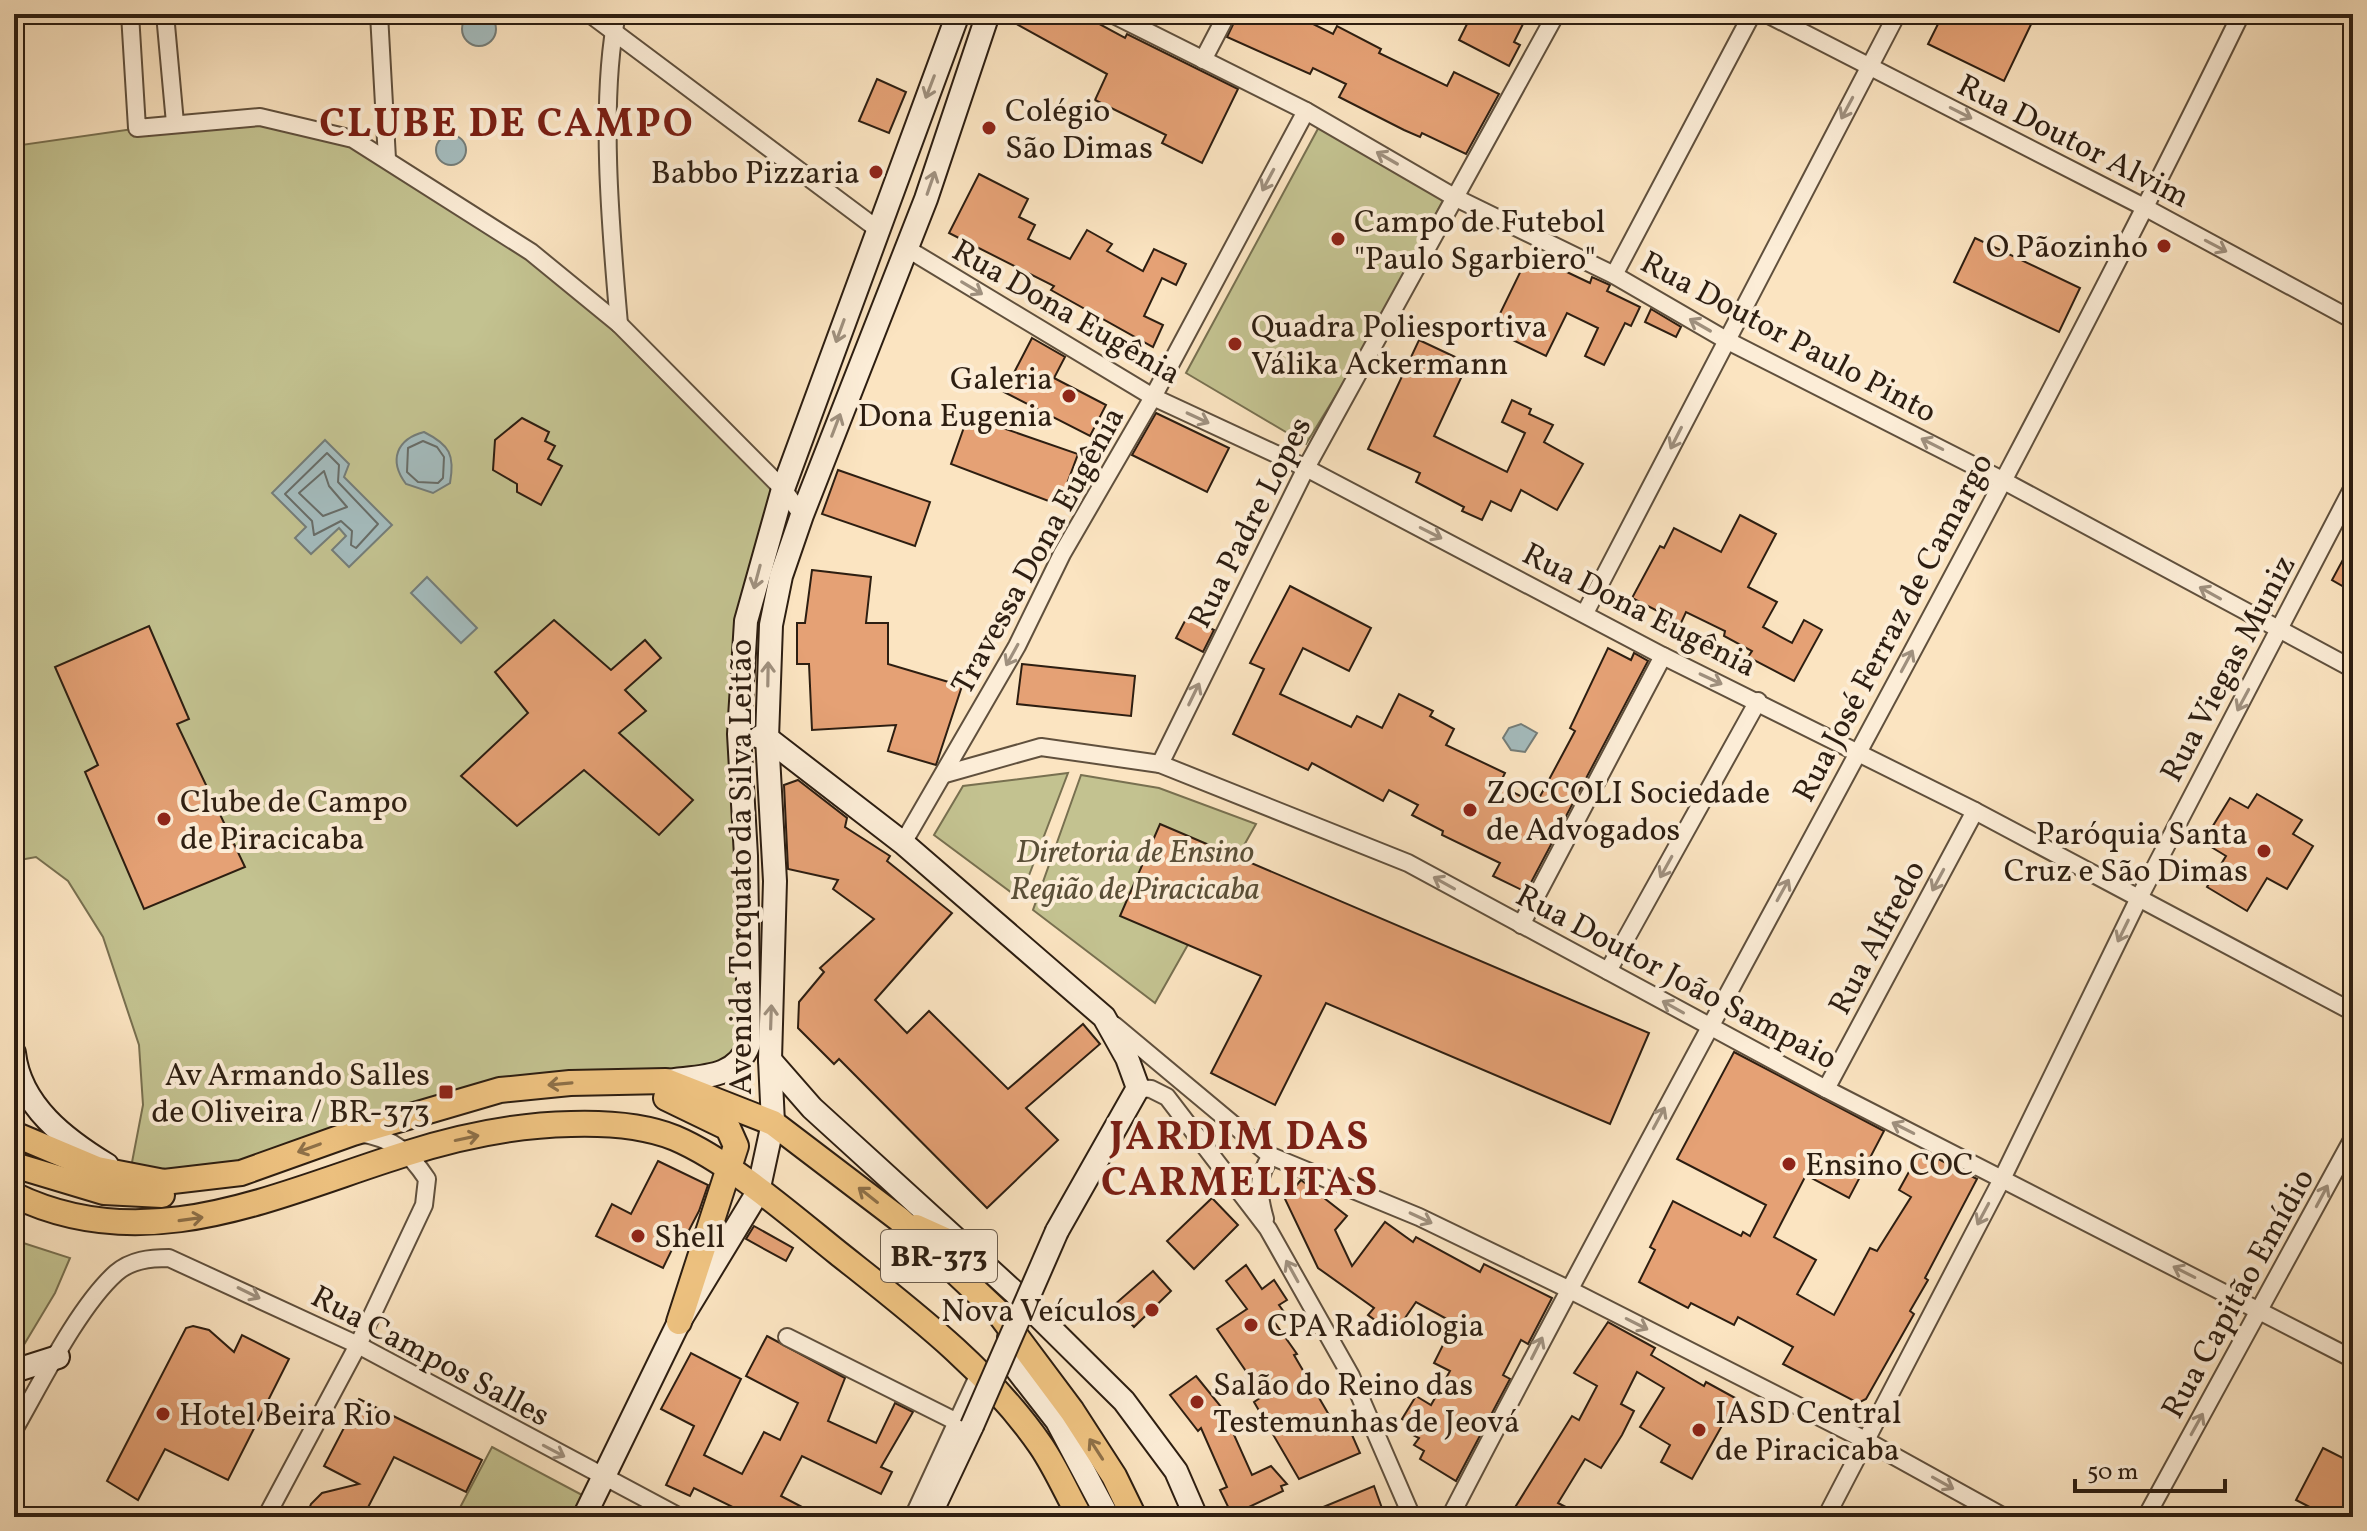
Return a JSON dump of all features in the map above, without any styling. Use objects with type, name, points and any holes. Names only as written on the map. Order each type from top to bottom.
[{"type":"main road","name":"Avenida Torquato da Silva Leitão","points":[[666,1081],[730,1070],[743,1061],[749,1044],[746,856],[739,734],[746,621],[783,489],[876,228],[958,14]]},
{"type":"main road","name":"Avenida Torquato da Silva Leitão","points":[[584,1517],[679,1322],[758,1192],[773,1123],[770,1060],[775,881],[767,738],[771,625],[781,576],[802,515],[906,248],[988,14]]},
{"type":"main road","points":[[893,182],[889,211],[906,248]]},
{"type":"main road","points":[[739,734],[767,738],[903,843],[1104,1017],[1127,1058],[1138,1088],[1057,1231],[966,1424],[929,1517]]},
{"type":"main road","name":"BR-373","points":[[14,1053],[28,1093],[66,1141],[129,1178],[164,1182],[241,1173],[353,1133],[500,1090],[666,1081],[773,1123],[899,1219],[998,1312],[1072,1411],[1114,1476],[1134,1517]]},
{"type":"main road","points":[[770,1060],[812,1108],[1124,1401],[1176,1471],[1196,1517]]},
{"type":"main road","points":[[610,1082],[670,1099],[728,1128],[736,1146],[679,1322]]},
{"type":"main road","points":[[14,1195],[39,1207],[85,1218],[183,1221],[245,1207],[409,1152],[510,1129],[598,1123],[633,1127],[674,1138],[730,1170],[888,1292],[965,1358],[1040,1446],[1080,1517]]},
{"type":"main road","points":[[14,1134],[97,1169],[129,1178]]},
{"type":"main road","points":[[14,1165],[74,1185],[131,1195],[191,1190],[241,1173]]},
{"type":"main road","points":[[899,1219],[965,1249]]},
{"type":"main road","points":[[1009,1338],[1018,1371],[1057,1421],[1108,1517]]},
{"type":"main road","points":[[14,1371],[58,1357]]},
{"type":"street","points":[[130,14],[137,128],[260,117],[297,123],[353,139],[531,252],[619,324],[783,489],[802,515]]},
{"type":"street","points":[[165,14],[175,123]]},
{"type":"street","points":[[379,14],[387,159]]},
{"type":"street","points":[[590,14],[615,22],[876,228]]},
{"type":"street","name":"Rua Doutor Paulo Pinto","points":[[1112,14],[1306,111],[1454,197],[1614,275],[1726,340],[2002,480],[2353,669]]},
{"type":"street","points":[[1203,60],[1227,14]]},
{"type":"street","name":"Rua Padre Lopes","points":[[1160,764],[1306,468],[1556,14]]},
{"type":"street","points":[[1614,275],[1752,14]]},
{"type":"street","name":"Rua Doutor Alvim","points":[[1767,14],[2146,208],[2353,320]]},
{"type":"street","points":[[1585,613],[1897,14]]},
{"type":"street","name":"Rua José Ferraz de Camargo","points":[[1450,1517],[1568,1289],[1708,1026],[1858,755],[2146,208],[2241,14]]},
{"type":"street","points":[[615,22],[610,132],[613,255],[619,324]]},
{"type":"street","name":"Travessa Dona Eugênia","points":[[903,843],[1017,646],[1062,554],[1153,397],[1306,111]]},
{"type":"street","name":"Rua Dona Eugênia","points":[[906,248],[1153,397],[1306,468],[1663,656],[1975,811],[2353,1012]]},
{"type":"street","name":"Rua Viegas Muniz","points":[[1826,1517],[2002,1179],[2139,898],[2353,487]]},
{"type":"street","points":[[1521,925],[1663,656]]},
{"type":"street","points":[[1608,971],[1758,701]]},
{"type":"street","name":"Rua Doutor João Sampaio","points":[[945,774],[1041,747],[1160,764],[1408,863],[1826,1089],[2353,1359]]},
{"type":"street","name":"Rua Alfredo","points":[[1826,1089],[1975,811]]},
{"type":"street","points":[[1104,1017],[1271,1156],[1419,1217],[1568,1289],[1865,1440],[2004,1517]]},
{"type":"street","points":[[1138,1088],[1151,1089],[1167,1097],[1268,1229],[1351,1376],[1412,1517]]},
{"type":"street","points":[[266,1517],[358,1345],[424,1205],[427,1179],[409,1152],[392,1142],[353,1133]]},
{"type":"street","name":"Rua Capitão Emídio","points":[[2146,1517],[2353,1138]]},
{"type":"street","points":[[1268,1229],[1258,1186],[1261,1170],[1271,1156]]},
{"type":"street","name":"Rua Campos Salles","points":[[58,1357],[85,1311],[117,1272],[150,1258],[169,1258],[190,1265],[358,1345],[680,1517]]},
{"type":"street","points":[[787,1337],[966,1424]]},
{"type":"street","points":[[14,1430],[58,1357]]},
{"type":"street","points":[[913,1517],[966,1424],[979,1374]]},
{"type":"green space","name":"Clube de Campo de Piracicaba","points":[[175,123],[297,123],[387,159],[619,324],[783,489],[746,621],[743,1061],[570,1083],[241,1173],[129,1178],[143,1105],[139,1045],[103,937],[68,881],[36,857],[14,861],[14,146]]},
{"type":"green space","points":[[1320,125],[1445,197],[1358,359],[1306,444],[1186,373]]},
{"type":"green space","points":[[1068,773],[1020,899],[934,835],[963,786]]},
{"type":"green space","name":"Diretoria de Ensino Região de Piracicaba","points":[[1081,775],[1159,788],[1256,824],[1155,1003],[1033,910]]},
{"type":"green space","points":[[14,1240],[70,1258],[55,1293],[16,1358]]},
{"type":"green space","points":[[492,1447],[584,1496],[573,1517],[455,1517]]},
{"type":"water","points":[[479,12],[491,17],[496,29],[491,41],[479,46],[467,41],[462,29],[467,17]]},
{"type":"water","points":[[451,135],[457,136],[465,144],[465,156],[457,164],[451,165],[445,164],[437,156],[436,150],[437,144],[445,136]]},
{"type":"water","points":[[424,432],[445,446],[451,458],[450,483],[433,493],[406,484],[397,467],[402,445]]},
{"type":"water","points":[[325,440],[349,464],[344,477],[392,525],[349,567],[332,550],[346,536],[339,528],[311,554],[295,538],[306,527],[272,493]]},
{"type":"water","points":[[427,577],[477,628],[461,643],[411,593]]},
{"type":"water","points":[[1521,724],[1537,733],[1525,752],[1511,750],[1503,738],[1509,728]]},
{"type":"building","points":[[1025,14],[1081,14],[1125,38],[1127,34],[1238,89],[1202,163],[1162,143],[1166,135],[1095,100],[1107,74],[1018,25]]},
{"type":"building","points":[[1238,14],[1293,14],[1333,34],[1337,26],[1381,49],[1379,53],[1447,86],[1454,72],[1499,94],[1466,154],[1422,133],[1420,137],[1404,130],[1339,97],[1346,84],[1313,68],[1310,74],[1227,37]]},
{"type":"building","points":[[1472,14],[1528,14],[1514,42],[1520,45],[1509,66],[1459,40]]},
{"type":"building","points":[[1943,14],[2036,14],[2004,81],[1928,44]]},
{"type":"building","points":[[877,79],[906,92],[889,133],[859,121]]},
{"type":"building","points":[[979,174],[1028,199],[1019,217],[1035,225],[1028,239],[1070,259],[1087,230],[1112,244],[1107,251],[1143,271],[1154,249],[1186,264],[1176,285],[1162,278],[1144,316],[1163,325],[1153,347],[1051,290],[1054,286],[949,233]]},
{"type":"building","points":[[1975,238],[2080,288],[2059,332],[1954,282]]},
{"type":"building","points":[[1529,254],[1590,283],[1592,277],[1610,285],[1607,291],[1640,307],[1631,326],[1625,323],[1604,365],[1585,356],[1598,328],[1567,313],[1546,356],[1492,330]]},
{"type":"building","points":[[1651,309],[1681,327],[1676,337],[1645,322]]},
{"type":"building","points":[[1032,338],[1065,357],[1054,378],[1106,405],[1090,436],[1004,392]]},
{"type":"building","points":[[1419,340],[1468,363],[1434,436],[1507,472],[1525,433],[1502,422],[1512,400],[1531,409],[1529,414],[1553,425],[1544,442],[1583,464],[1557,510],[1521,490],[1511,511],[1491,501],[1482,520],[1416,482],[1420,473],[1368,449]]},
{"type":"building","points":[[1156,413],[1229,448],[1207,492],[1132,455]]},
{"type":"building","points":[[968,416],[1078,454],[1059,505],[951,464]]},
{"type":"building","points":[[522,418],[549,432],[545,441],[555,446],[548,459],[562,466],[541,505],[517,492],[517,484],[493,470],[495,440]]},
{"type":"building","points":[[838,470],[930,502],[915,546],[822,514]]},
{"type":"building","points":[[1740,515],[1776,534],[1748,587],[1777,602],[1763,627],[1792,643],[1804,620],[1822,630],[1794,681],[1748,657],[1752,651],[1724,636],[1725,631],[1686,612],[1681,623],[1632,598],[1660,546],[1664,548],[1674,528],[1721,552]]},
{"type":"building","points":[[2353,541],[2353,592],[2332,580]]},
{"type":"building","points":[[812,570],[871,577],[866,623],[888,623],[888,664],[962,686],[936,765],[888,751],[896,725],[812,730],[809,664],[797,664],[797,623],[805,623]]},
{"type":"building","points":[[1290,586],[1371,628],[1349,671],[1303,648],[1280,694],[1351,727],[1357,716],[1382,728],[1399,694],[1433,711],[1430,716],[1454,729],[1446,745],[1505,773],[1499,785],[1536,804],[1575,731],[1570,728],[1608,648],[1631,660],[1634,653],[1648,661],[1526,892],[1493,876],[1500,863],[1442,835],[1443,831],[1412,815],[1418,805],[1389,790],[1383,801],[1312,763],[1308,770],[1233,734],[1264,669],[1250,663]]},
{"type":"building","points":[[1187,617],[1214,630],[1203,652],[1176,638]]},
{"type":"building","points":[[554,620],[611,670],[645,640],[661,658],[625,690],[646,711],[619,733],[693,800],[659,835],[584,770],[517,826],[461,776],[528,713],[495,672]]},
{"type":"building","name":"Clube de Campo de Piracicaba","points":[[149,626],[189,719],[177,724],[245,867],[144,909],[85,772],[98,765],[55,667]]},
{"type":"building","points":[[1022,664],[1135,676],[1131,716],[1017,704]]},
{"type":"building","points":[[798,780],[847,818],[845,827],[890,856],[887,861],[952,913],[875,1000],[907,1033],[929,1011],[1008,1089],[1083,1024],[1100,1044],[1026,1108],[1058,1140],[987,1208],[839,1059],[834,1064],[798,1028],[799,1002],[824,972],[820,968],[874,919],[833,889],[838,880],[788,869],[784,785]]},
{"type":"building","name":"Paróquia Santa Cruz e São Dimas","points":[[2257,794],[2302,820],[2293,834],[2313,846],[2287,889],[2267,878],[2247,911],[2207,887],[2226,856],[2203,842],[2230,798],[2248,808]]},
{"type":"building","points":[[1160,824],[1649,1033],[1610,1124],[1326,1003],[1275,1105],[1211,1073],[1261,976],[1120,916]]},
{"type":"building","points":[[1734,1052],[1884,1131],[1849,1198],[1806,1175],[1774,1237],[1816,1260],[1797,1294],[1834,1315],[1870,1248],[1877,1251],[1911,1197],[1899,1190],[1921,1150],[1977,1179],[1925,1278],[1928,1280],[1910,1311],[1914,1314],[1866,1399],[1858,1403],[1783,1364],[1793,1347],[1738,1317],[1734,1325],[1691,1303],[1688,1308],[1639,1282],[1655,1250],[1650,1247],[1673,1201],[1741,1236],[1743,1232],[1750,1236],[1766,1205],[1677,1159]]},
{"type":"building","points":[[658,1161],[708,1185],[686,1236],[680,1233],[663,1268],[596,1236],[612,1204],[631,1214]]},
{"type":"building","points":[[1301,1180],[1347,1216],[1335,1230],[1352,1266],[1385,1222],[1413,1242],[1416,1237],[1480,1272],[1484,1264],[1552,1298],[1528,1344],[1521,1340],[1503,1375],[1510,1379],[1456,1481],[1420,1459],[1424,1451],[1414,1445],[1419,1438],[1409,1433],[1413,1426],[1402,1419],[1416,1396],[1431,1405],[1450,1371],[1434,1363],[1454,1323],[1416,1302],[1394,1334],[1368,1315],[1374,1308],[1318,1268],[1285,1199]]},
{"type":"building","points":[[1212,1198],[1238,1225],[1194,1269],[1167,1241]]},
{"type":"building","points":[[754,1226],[793,1248],[786,1261],[746,1239]]},
{"type":"building","points":[[1246,1265],[1262,1289],[1274,1280],[1287,1300],[1279,1305],[1284,1312],[1273,1320],[1297,1354],[1294,1355],[1339,1432],[1349,1428],[1360,1453],[1299,1479],[1254,1402],[1263,1396],[1217,1329],[1247,1309],[1226,1281]]},
{"type":"building","points":[[1153,1271],[1171,1291],[1134,1327],[1114,1305]]},
{"type":"building","points":[[1608,1322],[1655,1348],[1651,1355],[1704,1386],[1706,1382],[1737,1399],[1692,1479],[1661,1462],[1670,1445],[1640,1427],[1664,1388],[1637,1372],[1621,1404],[1634,1411],[1622,1435],[1601,1468],[1585,1459],[1558,1503],[1585,1517],[1509,1517],[1572,1416],[1579,1420],[1597,1386],[1574,1373]]},
{"type":"building","points":[[193,1326],[209,1330],[234,1352],[242,1335],[289,1359],[228,1480],[165,1449],[138,1500],[107,1481],[186,1328]]},
{"type":"building","points":[[767,1336],[845,1378],[828,1421],[876,1443],[895,1403],[913,1412],[881,1467],[892,1472],[881,1494],[802,1456],[781,1496],[821,1517],[753,1517],[694,1488],[690,1496],[666,1485],[694,1426],[661,1409],[691,1353],[741,1379],[704,1455],[742,1474],[764,1432],[780,1440],[798,1403],[746,1376]]},
{"type":"building","points":[[1196,1376],[1222,1408],[1252,1475],[1271,1466],[1287,1484],[1281,1486],[1283,1491],[1232,1515],[1220,1490],[1227,1487],[1201,1428],[1198,1431],[1170,1395]]},
{"type":"building","points":[[359,1399],[482,1460],[466,1492],[394,1457],[363,1517],[306,1517],[311,1504],[322,1493],[359,1484],[324,1466]]},
{"type":"building","points":[[2323,1448],[2353,1463],[2353,1517],[2329,1517],[2296,1500]]},
{"type":"building","points":[[1374,1486],[1383,1511],[1368,1517],[1299,1517]]},
{"type":"place","name":"Colégio São Dimas","points":[[989,128]]},
{"type":"place","name":"Babbo Pizzaria","points":[[876,172]]},
{"type":"place","name":"Campo de Futebol \"Paulo Sgarbiero\"","points":[[1338,239]]},
{"type":"place","name":"O Pãozinho","points":[[2164,246]]},
{"type":"place","name":"Quadra Poliesportiva Válika Ackermann","points":[[1235,344]]},
{"type":"place","name":"Galeria Dona Eugenia","points":[[1069,396]]},
{"type":"place","name":"ZOCCOLI Sociedade de Advogados","points":[[1470,810]]},
{"type":"place","name":"Clube de Campo de Piracicaba","points":[[164,819]]},
{"type":"place","name":"Paróquia Santa Cruz e São Dimas","points":[[2264,851]]},
{"type":"place","name":"Av Armando Salles de Oliveira / BR-373","points":[[446,1092]]},
{"type":"place","name":"Ensino COC","points":[[1789,1164]]},
{"type":"place","name":"Shell","points":[[638,1236]]},
{"type":"place","name":"Nova Veículos","points":[[1152,1310]]},
{"type":"place","name":"CPA Radiologia","points":[[1251,1325]]},
{"type":"place","name":"Salão do Reino das Testemunhas de Jeová","points":[[1197,1402]]},
{"type":"place","name":"Hotel Beira Rio","points":[[163,1414]]},
{"type":"place","name":"IASD Central de Piracicaba","points":[[1699,1430]]},
{"type":"district","name":"CLUBE DE CAMPO","points":[[507,122]]},
{"type":"district","name":"JARDIM DAS CARMELITAS","points":[[1240,1158]]}]
